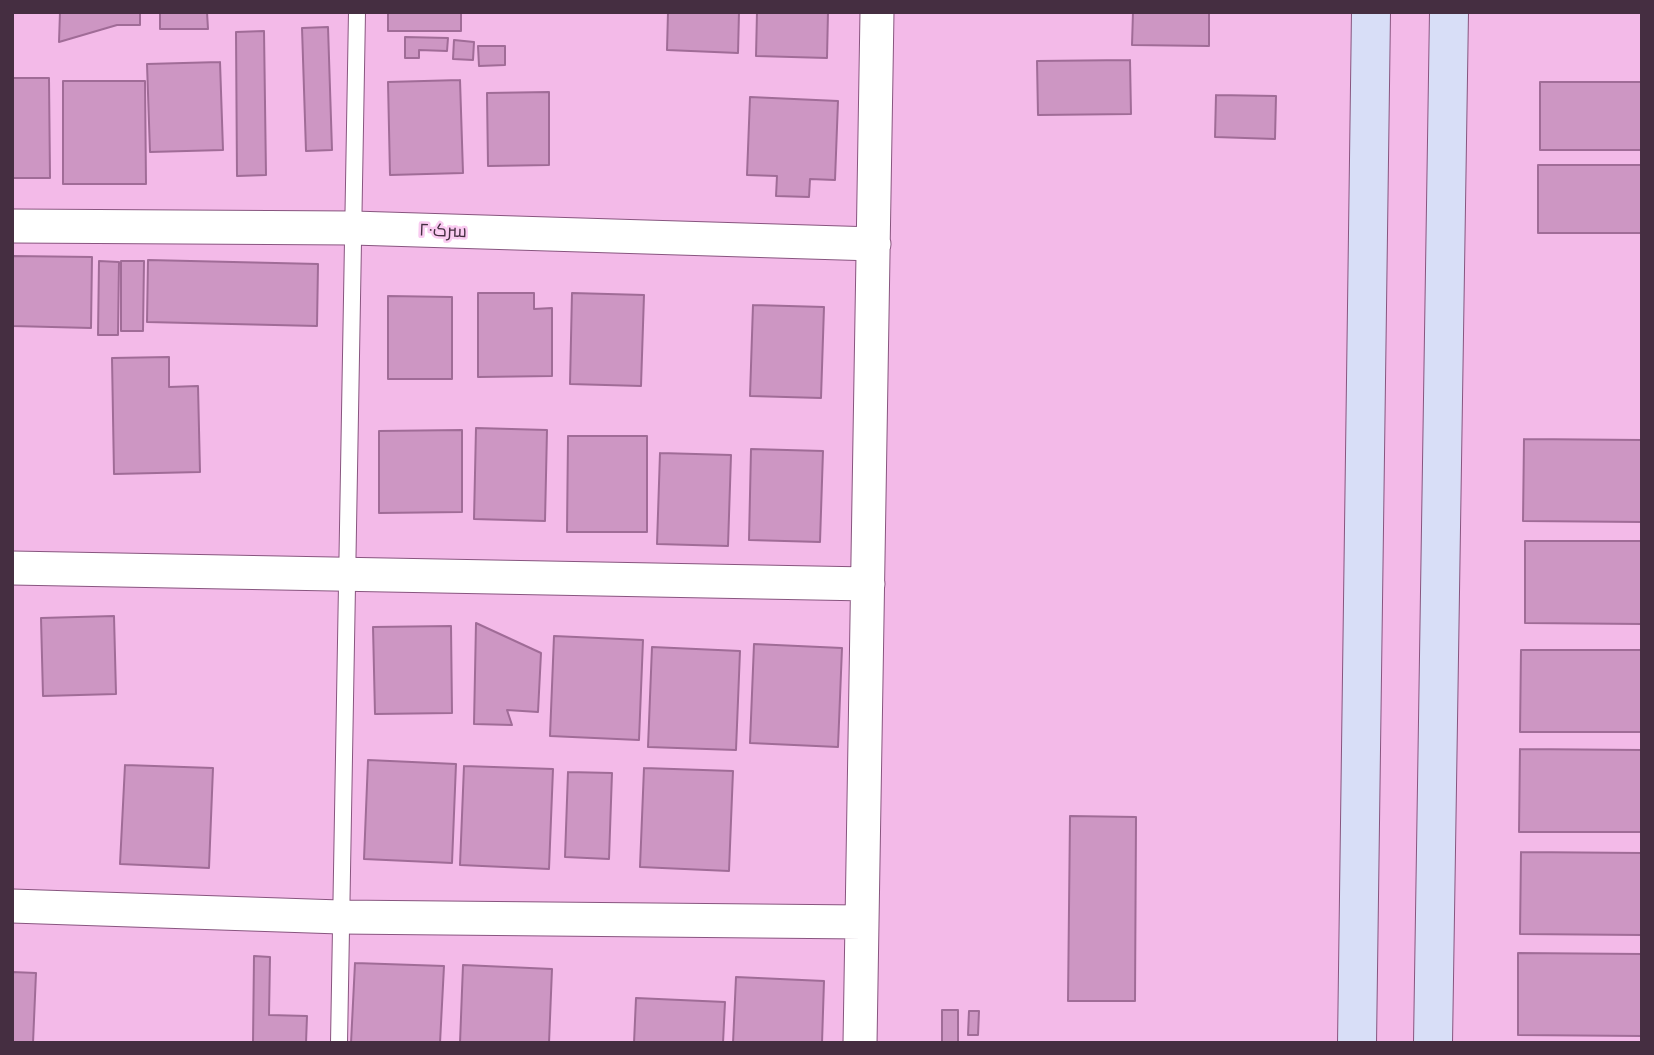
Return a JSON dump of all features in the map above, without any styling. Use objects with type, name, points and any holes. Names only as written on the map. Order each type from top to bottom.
[{"type":"street","points":[[860,1043],[877,12]]},
{"type":"street","points":[[1357,1043],[1371,12]]},
{"type":"street","points":[[1433,1043],[1449,12]]},
{"type":"street","name":"سرک۲۰","points":[[12,226],[353,228],[874,244]]},
{"type":"street","points":[[12,568],[868,584]]},
{"type":"street","points":[[12,906],[340,917],[862,922]]},
{"type":"lane","points":[[339,1043],[357,12]]},
{"type":"building","points":[[60,12],[140,12],[140,25],[117,25],[59,42]]},
{"type":"building","points":[[160,12],[207,12],[208,29],[160,29]]},
{"type":"building","points":[[388,12],[461,12],[461,31],[388,31]]},
{"type":"building","points":[[668,12],[739,12],[738,53],[667,50]]},
{"type":"building","points":[[757,12],[828,12],[827,58],[756,56]]},
{"type":"building","points":[[1133,12],[1209,12],[1209,46],[1132,45]]},
{"type":"building","points":[[328,27],[332,150],[306,151],[302,28]]},
{"type":"building","points":[[264,31],[266,175],[237,176],[236,32]]},
{"type":"building","points":[[405,37],[448,38],[447,51],[419,50],[419,58],[405,58]]},
{"type":"building","points":[[454,40],[474,42],[473,60],[453,59]]},
{"type":"building","points":[[478,46],[505,46],[505,65],[479,66]]},
{"type":"building","points":[[1130,60],[1131,114],[1038,115],[1037,61]]},
{"type":"building","points":[[220,62],[223,150],[150,152],[147,64]]},
{"type":"building","points":[[12,78],[49,78],[50,178],[12,178]]},
{"type":"building","points":[[460,80],[463,173],[390,175],[388,82]]},
{"type":"building","points":[[63,81],[145,81],[146,184],[63,184]]},
{"type":"building","points":[[1540,82],[1642,82],[1642,150],[1540,150]]},
{"type":"building","points":[[549,92],[549,165],[488,166],[487,93]]},
{"type":"building","points":[[1216,95],[1276,96],[1275,139],[1215,137]]},
{"type":"building","points":[[750,97],[838,101],[835,180],[810,179],[809,197],[776,196],[777,176],[747,175]]},
{"type":"building","points":[[1538,165],[1642,165],[1642,233],[1538,233]]},
{"type":"building","points":[[12,256],[92,257],[91,328],[12,326]]},
{"type":"building","points":[[148,260],[318,264],[317,326],[147,322]]},
{"type":"building","points":[[99,261],[119,262],[118,335],[98,335]]},
{"type":"building","points":[[121,261],[144,261],[143,331],[121,331]]},
{"type":"building","points":[[478,293],[534,293],[534,309],[552,308],[552,376],[478,377]]},
{"type":"building","points":[[572,293],[644,295],[641,386],[570,384]]},
{"type":"building","points":[[388,296],[452,297],[452,379],[388,379]]},
{"type":"building","points":[[753,305],[824,307],[821,398],[750,396]]},
{"type":"building","points":[[169,357],[169,387],[198,386],[200,472],[114,474],[112,358]]},
{"type":"building","points":[[476,428],[547,430],[545,521],[474,519]]},
{"type":"building","points":[[462,430],[462,512],[379,513],[379,431]]},
{"type":"building","points":[[568,436],[647,436],[647,532],[567,532]]},
{"type":"building","points":[[1524,439],[1642,440],[1642,522],[1523,521]]},
{"type":"building","points":[[751,449],[823,451],[820,542],[749,540]]},
{"type":"building","points":[[660,453],[731,455],[728,546],[657,544]]},
{"type":"building","points":[[1525,541],[1642,541],[1642,624],[1525,623]]},
{"type":"building","points":[[114,616],[116,694],[43,696],[41,618]]},
{"type":"building","points":[[476,623],[541,653],[538,712],[507,710],[512,725],[474,724]]},
{"type":"building","points":[[451,626],[452,713],[375,714],[373,627]]},
{"type":"building","points":[[554,636],[643,640],[639,740],[550,736]]},
{"type":"building","points":[[754,644],[842,648],[838,747],[750,743]]},
{"type":"building","points":[[652,647],[740,651],[736,750],[648,747]]},
{"type":"building","points":[[1521,650],[1642,650],[1642,732],[1520,732]]},
{"type":"building","points":[[1520,749],[1642,750],[1642,832],[1519,832]]},
{"type":"building","points":[[368,760],[456,764],[452,863],[364,859]]},
{"type":"building","points":[[125,765],[213,768],[209,868],[120,864]]},
{"type":"building","points":[[464,766],[553,769],[549,869],[460,865]]},
{"type":"building","points":[[644,768],[733,771],[729,871],[640,867]]},
{"type":"building","points":[[568,772],[612,773],[609,859],[565,857]]},
{"type":"building","points":[[1070,816],[1136,817],[1135,1001],[1068,1001]]},
{"type":"building","points":[[1521,852],[1642,853],[1642,935],[1520,934]]},
{"type":"building","points":[[1518,953],[1642,954],[1642,1036],[1518,1035]]},
{"type":"building","points":[[254,956],[270,957],[269,1015],[307,1016],[306,1043],[253,1043]]},
{"type":"building","points":[[355,963],[444,966],[440,1043],[351,1043]]},
{"type":"building","points":[[463,965],[552,969],[549,1043],[460,1043]]},
{"type":"building","points":[[12,972],[36,973],[33,1043],[12,1043]]},
{"type":"building","points":[[736,977],[824,981],[822,1043],[733,1043]]},
{"type":"building","points":[[636,998],[725,1002],[723,1043],[634,1043]]},
{"type":"building","points":[[942,1010],[958,1010],[958,1043],[942,1043]]},
{"type":"building","points":[[969,1011],[979,1011],[978,1035],[968,1035]]}]
